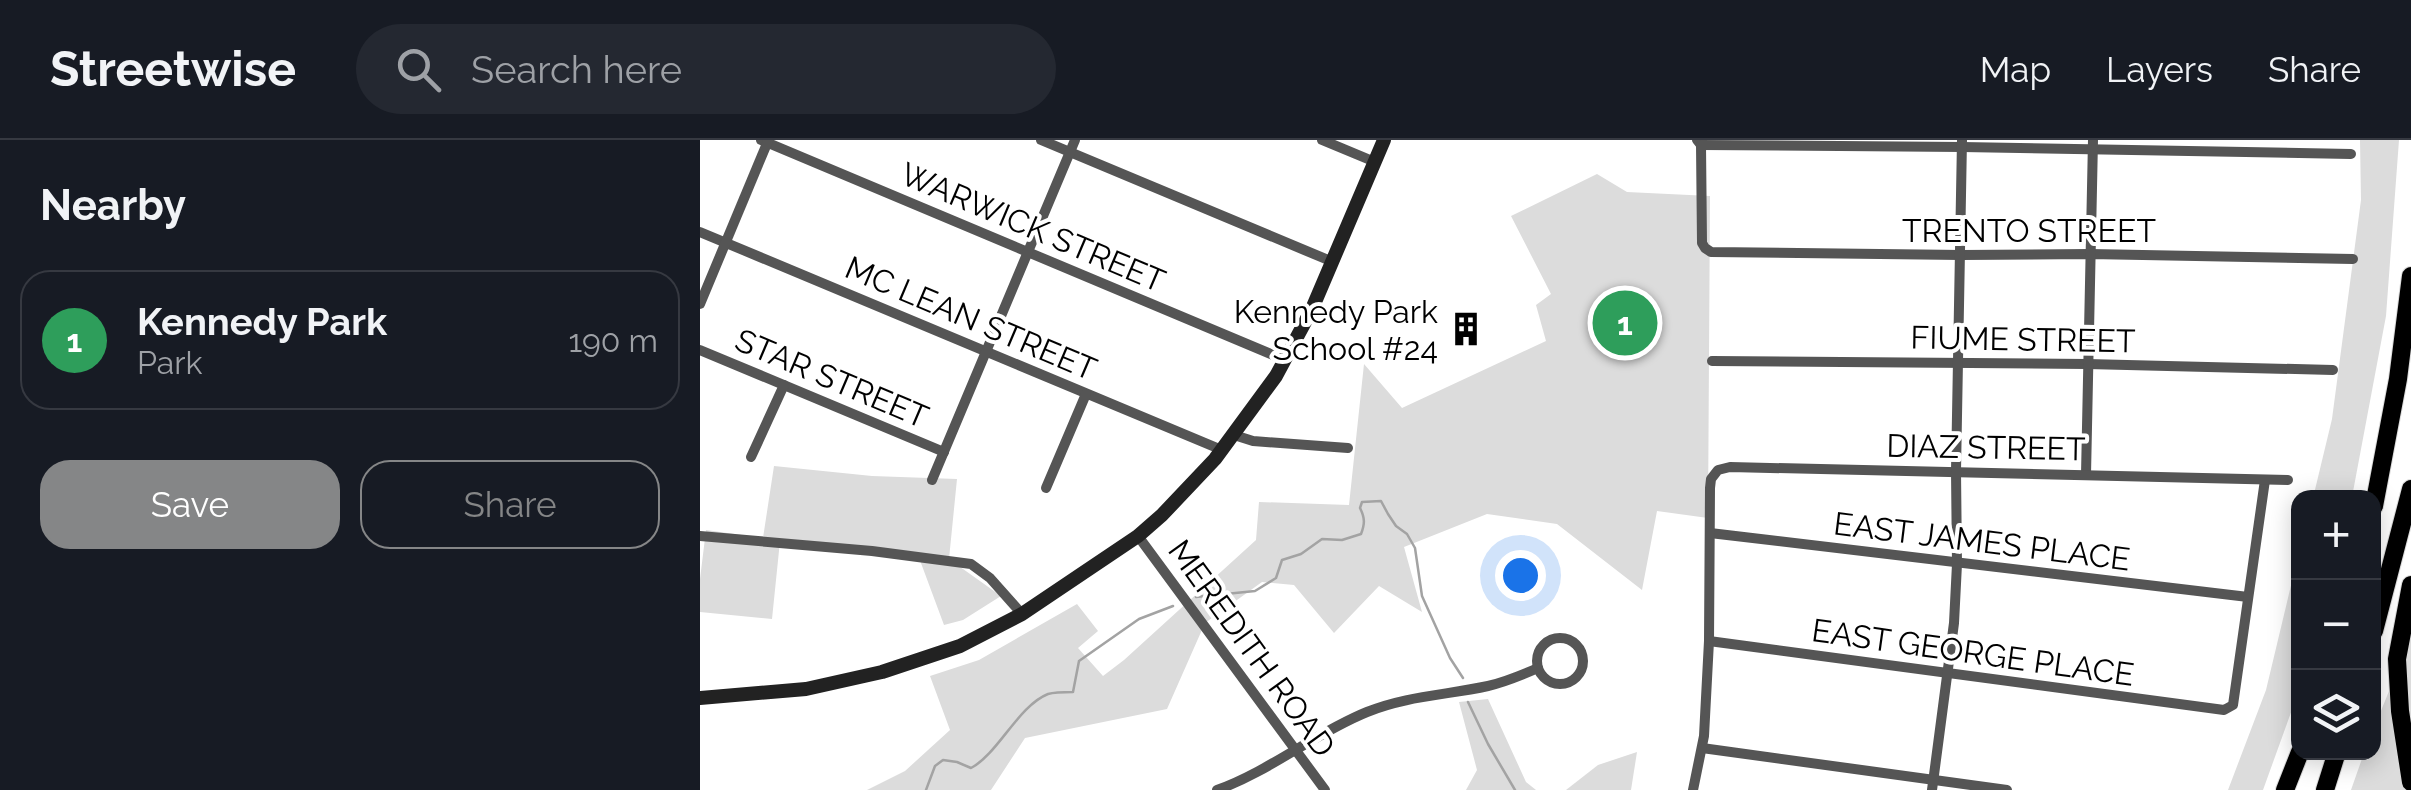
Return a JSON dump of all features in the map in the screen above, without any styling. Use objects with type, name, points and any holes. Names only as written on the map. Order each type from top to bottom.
[{"type":"highway","points":[[2377,490],[2411,276]]},
{"type":"highway","points":[[2381,604],[2411,489]]},
{"type":"highway","points":[[2411,584],[2397,659],[2411,782]]},
{"type":"highway","points":[[2285,790],[2297,760]]},
{"type":"highway","points":[[2325,790],[2334,760]]},
{"type":"street","points":[[1041,140],[1333,262]]},
{"type":"street","points":[[932,480],[1075,140]]},
{"type":"street","points":[[1322,140],[1375,162]]},
{"type":"street","points":[[700,698],[806,689],[882,672],[960,646],[1022,614],[1138,536],[1222,450],[1285,360],[1312,309],[1384,140]]},
{"type":"street","points":[[700,304],[766,141]]},
{"type":"street","name":"WARWICK STREET","points":[[766,141],[1285,360]]},
{"type":"street","points":[[1699,143],[2093,145],[2350,154]]},
{"type":"street","name":"TRENTO STREET","points":[[1699,143],[1702,244],[1711,252],[2353,259]]},
{"type":"street","points":[[1933,786],[1954,624],[1957,564],[1962,144]]},
{"type":"street","points":[[2086,474],[2093,145]]},
{"type":"street","name":"MC LEAN STREET","points":[[700,232],[1222,450]]},
{"type":"street","name":"STAR STREET","points":[[700,350],[944,452]]},
{"type":"street","name":"FIUME STREET","points":[[1712,360],[2332,370]]},
{"type":"street","points":[[752,457],[784,385]]},
{"type":"street","points":[[1046,488],[1086,394]]},
{"type":"street","points":[[1234,435],[1253,441],[1348,448]]},
{"type":"street","name":"DIAZ STREET","points":[[1710,533],[1711,478],[1718,470],[1730,467],[2288,480]]},
{"type":"street","points":[[2248,597],[2265,480]]},
{"type":"street","points":[[1693,790],[1702,748],[1709,641],[1710,533]]},
{"type":"street","name":"EAST JAMES PLACE","points":[[1710,533],[2248,597]]},
{"type":"street","points":[[700,536],[970,564],[990,578],[1022,614]]},
{"type":"street","name":"MEREDITH ROAD","points":[[1138,536],[1326,790]]},
{"type":"street","name":"EAST GEORGE PLACE","points":[[1709,641],[2214,710],[2231,708],[2248,597]]},
{"type":"street","points":[[1556,638],[1572,641],[1582,652],[1579,675],[1567,683],[1546,680],[1538,668],[1539,652],[1556,638]]},
{"type":"street","points":[[1217,790],[1371,710],[1407,699],[1486,686],[1538,668]]},
{"type":"street","points":[[1702,748],[1933,786],[2008,790]]},
{"type":"shaded area","points":[[2360,140],[2399,140],[2386,316],[2353,490],[2315,490],[2332,419],[2361,200]]},
{"type":"shaded area","points":[[1597,174],[1627,192],[1710,196],[1708,518],[1657,511],[1642,590],[1557,524],[1487,514],[1404,547],[1422,612],[1379,586],[1334,633],[1294,585],[1262,582],[1205,623],[1167,709],[1025,738],[991,790],[867,790],[905,771],[950,730],[930,676],[979,660],[1077,604],[1098,631],[1078,648],[1103,676],[1256,540],[1259,502],[1349,505],[1364,364],[1402,408],[1546,341],[1536,305],[1551,294],[1511,216]]},
{"type":"shaded area","points":[[774,466],[872,476],[957,479],[949,559],[1001,596],[963,620],[944,625],[918,555],[780,541],[772,619],[700,612],[706,530],[763,538]]},
{"type":"shaded area","points":[[2291,585],[2291,712],[2263,790],[2228,790],[2266,690]]},
{"type":"shaded area","points":[[2411,637],[2411,790],[2351,790],[2362,760],[2381,760],[2381,711]]},
{"type":"shaded area","points":[[1488,699],[1526,782],[1536,790],[1466,790],[1477,770],[1459,702]]},
{"type":"shaded area","points":[[1637,752],[1631,790],[1566,790],[1598,765]]},
{"type":"waterway","points":[[1196,597],[1255,591],[1276,578],[1282,560],[1301,554],[1322,539],[1342,540],[1361,534],[1362,502],[1381,501],[1415,548],[1422,596],[1463,678]]},
{"type":"waterway","points":[[926,790],[935,766],[943,760],[971,768],[1037,700],[1051,693],[1073,692],[1079,661],[1139,619],[1173,606]]},
{"type":"waterway","points":[[1468,702],[1515,790]]},
{"type":"place","name":"Kennedy Park","points":[[1625,323]]},
{"type":"place","name":"Kennedy Park School #24","points":[[1466,329]]}]
